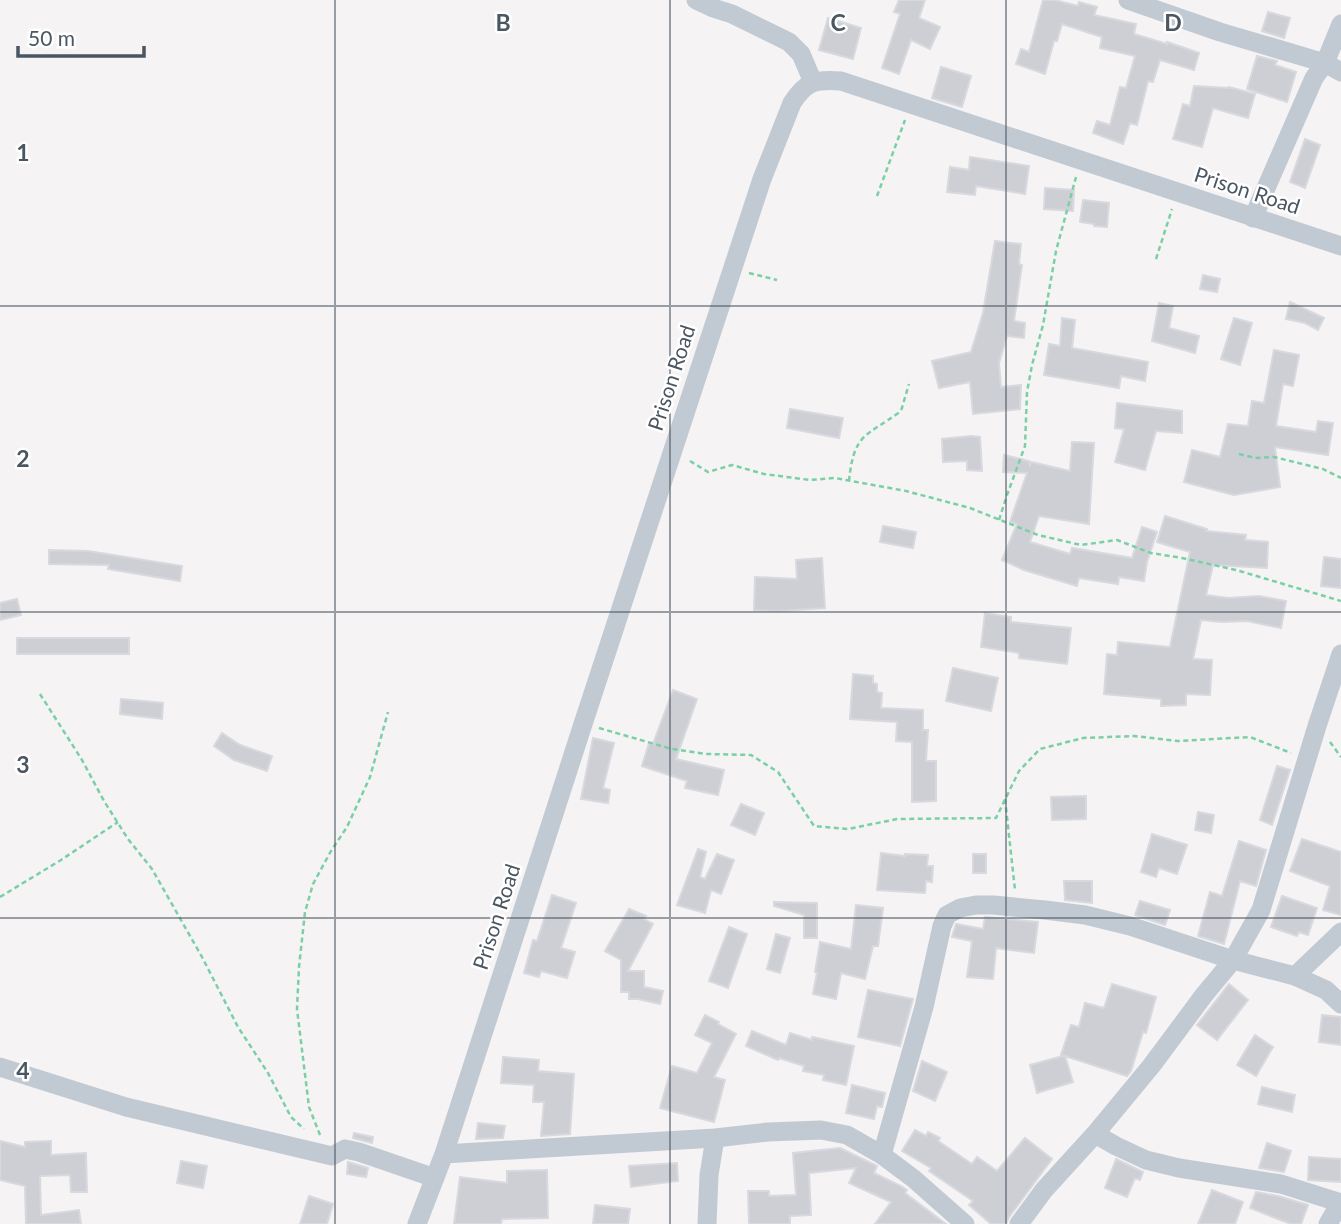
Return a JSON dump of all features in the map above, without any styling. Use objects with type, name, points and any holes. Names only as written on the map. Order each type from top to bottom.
[{"type":"street","points":[[696,0],[713,8],[734,7],[789,42],[801,54],[813,82]]},
{"type":"street","points":[[1128,0],[1333,67]]},
{"type":"street","points":[[1252,218],[1314,78],[1333,67],[1341,24]]},
{"type":"street","name":"Prison Road","points":[[417,1224],[444,1154],[762,179],[792,103],[805,86],[827,80],[841,81],[1341,246]]},
{"type":"street","points":[[1019,1224],[1044,1190],[1152,1065],[1233,960],[1261,910],[1341,654]]},
{"type":"street","points":[[882,1155],[924,1007],[942,926],[947,915],[960,908],[976,905],[1017,907],[1085,915],[1130,926],[1233,960],[1295,976],[1326,990],[1341,1004]]},
{"type":"street","points":[[1295,976],[1341,932]]},
{"type":"street","points":[[0,1067],[126,1107],[332,1156],[345,1149],[359,1152],[435,1178]]},
{"type":"street","points":[[444,1154],[821,1130],[847,1135],[882,1155],[965,1224]]},
{"type":"street","points":[[1095,1134],[1146,1160],[1281,1184],[1341,1203],[1328,1224]]},
{"type":"street","points":[[707,1224],[709,1175],[715,1138]]},
{"type":"path","points":[[877,196],[912,104]]},
{"type":"path","points":[[999,520],[1025,446],[1027,392],[1032,365],[1043,325],[1056,251],[1080,160]]},
{"type":"path","points":[[1156,259],[1178,192]]},
{"type":"path","points":[[732,269],[777,280]]},
{"type":"path","points":[[849,481],[852,459],[860,440],[901,411],[909,384]]},
{"type":"path","points":[[672,450],[708,472],[732,465],[764,474],[810,480],[835,478],[906,491],[945,501],[1038,535],[1082,545],[1117,540],[1151,553],[1236,570],[1341,601]]},
{"type":"path","points":[[1239,454],[1255,458],[1274,457],[1323,469],[1341,478]]},
{"type":"path","points":[[40,694],[128,839],[152,869],[238,1027],[268,1073],[291,1117],[307,1132]]},
{"type":"path","points":[[332,1156],[309,1107],[297,1009],[304,912],[313,884],[347,827],[370,777],[388,712]]},
{"type":"path","points":[[583,724],[672,749],[707,754],[751,755],[778,772],[814,825],[848,829],[897,819],[996,818],[1019,771],[1040,749],[1083,738],[1134,736],[1178,741],[1250,737],[1307,759]]},
{"type":"path","points":[[1005,799],[1017,907]]},
{"type":"path","points":[[0,897],[118,822]]},
{"type":"building","points":[[899,0],[925,0],[919,18],[940,27],[930,49],[911,40],[899,74],[882,68],[900,14],[894,12]]},
{"type":"building","points":[[1043,0],[1078,6],[1079,2],[1097,7],[1094,15],[1136,24],[1134,34],[1199,53],[1194,70],[1160,60],[1153,82],[1148,81],[1137,125],[1130,123],[1123,144],[1093,133],[1097,121],[1110,125],[1120,87],[1126,88],[1135,56],[1100,48],[1102,37],[1062,24],[1057,41],[1054,41],[1045,74],[1016,64],[1021,49],[1029,52]]},
{"type":"building","points":[[1268,12],[1290,18],[1284,38],[1262,31]]},
{"type":"building","points":[[828,18],[861,28],[853,59],[819,50]]},
{"type":"building","points":[[1257,56],[1277,61],[1275,65],[1296,72],[1287,102],[1247,89]]},
{"type":"building","points":[[941,67],[971,76],[962,107],[932,98]]},
{"type":"building","points":[[1194,86],[1229,87],[1255,94],[1248,118],[1213,108],[1202,147],[1173,139],[1183,104],[1190,106]]},
{"type":"building","points":[[1305,139],[1320,145],[1305,188],[1290,182]]},
{"type":"building","points":[[970,157],[1029,166],[1025,194],[976,186],[975,195],[947,192],[950,167],[969,170]]},
{"type":"building","points":[[1045,188],[1074,190],[1073,211],[1044,209]]},
{"type":"building","points":[[1083,200],[1109,203],[1107,227],[1080,222]]},
{"type":"building","points":[[995,241],[1021,244],[1019,264],[1022,265],[1014,321],[1025,323],[1024,338],[1007,336],[999,363],[1001,387],[1021,385],[1020,409],[973,414],[970,382],[939,388],[932,361],[971,352],[983,313]]},
{"type":"building","points":[[1203,275],[1220,279],[1217,292],[1200,289]]},
{"type":"building","points":[[1290,302],[1324,318],[1318,330],[1305,323],[1286,319]]},
{"type":"building","points":[[1159,303],[1173,306],[1169,328],[1199,336],[1195,353],[1152,341]]},
{"type":"building","points":[[1062,318],[1075,320],[1072,348],[1148,362],[1145,381],[1121,376],[1119,388],[1044,375],[1049,344],[1060,346]]},
{"type":"building","points":[[1234,318],[1252,323],[1240,365],[1221,359]]},
{"type":"building","points":[[1274,350],[1299,355],[1293,386],[1283,384],[1276,426],[1316,432],[1318,421],[1333,423],[1328,455],[1275,447],[1280,487],[1234,495],[1184,482],[1192,450],[1220,457],[1228,424],[1248,426],[1252,401],[1264,403]]},
{"type":"building","points":[[1117,403],[1182,411],[1182,433],[1156,431],[1145,470],[1115,462],[1124,429],[1115,428]]},
{"type":"building","points":[[790,409],[843,418],[839,438],[787,428]]},
{"type":"building","points":[[980,437],[982,471],[967,470],[967,461],[943,462],[942,439]]},
{"type":"building","points":[[1072,442],[1094,443],[1089,524],[1039,516],[1030,542],[1070,554],[1072,548],[1132,558],[1142,527],[1157,532],[1144,581],[1119,577],[1118,584],[1079,578],[1077,586],[1024,570],[1002,560],[1017,524],[1010,522],[1027,473],[1003,472],[1004,455],[1029,461],[1030,465],[1031,462],[1070,471]]},
{"type":"building","points":[[1165,516],[1207,529],[1206,531],[1246,535],[1245,540],[1268,542],[1267,568],[1213,565],[1206,595],[1228,598],[1259,596],[1286,601],[1281,628],[1247,621],[1201,620],[1193,659],[1212,660],[1210,695],[1186,694],[1186,705],[1161,706],[1161,699],[1104,694],[1107,654],[1117,655],[1118,642],[1170,647],[1190,552],[1157,542]]},
{"type":"building","points":[[883,526],[916,532],[913,548],[880,542]]},
{"type":"building","points":[[49,550],[88,551],[182,566],[180,581],[108,569],[109,565],[49,564]]},
{"type":"building","points":[[1324,557],[1341,559],[1341,588],[1321,586]]},
{"type":"building","points":[[822,558],[825,608],[754,610],[755,577],[797,579],[796,560]]},
{"type":"building","points":[[17,599],[21,615],[0,620],[0,603]]},
{"type":"building","points":[[985,613],[1011,617],[1011,622],[1071,628],[1067,664],[1019,658],[1019,653],[981,647]]},
{"type":"building","points":[[17,638],[129,638],[129,654],[17,654]]},
{"type":"building","points":[[953,668],[998,678],[991,711],[946,701]]},
{"type":"building","points":[[853,674],[873,676],[877,692],[882,693],[881,708],[923,710],[923,730],[928,730],[926,761],[936,761],[936,801],[912,802],[912,742],[896,741],[897,722],[850,719]]},
{"type":"building","points":[[673,690],[697,699],[676,759],[724,770],[718,795],[685,788],[687,781],[642,766],[649,743],[653,744]]},
{"type":"building","points":[[121,699],[163,703],[162,719],[120,714]]},
{"type":"building","points":[[222,733],[240,745],[272,756],[267,771],[234,760],[214,746]]},
{"type":"building","points":[[593,738],[614,743],[603,788],[610,790],[608,803],[581,799]]},
{"type":"building","points":[[1277,766],[1290,770],[1272,825],[1260,820]]},
{"type":"building","points":[[1086,796],[1086,819],[1052,820],[1051,797]]},
{"type":"building","points":[[741,804],[764,813],[755,835],[731,825]]},
{"type":"building","points":[[1198,812],[1214,815],[1211,833],[1195,830]]},
{"type":"building","points":[[1152,834],[1187,845],[1177,874],[1159,868],[1156,877],[1141,872]]},
{"type":"building","points":[[1302,839],[1341,852],[1341,915],[1323,910],[1330,886],[1290,871]]},
{"type":"building","points":[[1239,841],[1266,850],[1256,886],[1240,881],[1224,944],[1198,936],[1210,892],[1222,896]]},
{"type":"building","points":[[698,849],[706,852],[700,877],[705,879],[717,854],[734,860],[721,894],[711,890],[705,913],[677,905]]},
{"type":"building","points":[[881,853],[928,855],[927,866],[933,866],[932,882],[926,881],[925,893],[877,890]]},
{"type":"building","points":[[973,854],[986,854],[986,873],[973,873]]},
{"type":"building","points":[[1064,881],[1092,881],[1092,903],[1065,900]]},
{"type":"building","points":[[552,895],[576,903],[561,948],[575,952],[567,978],[541,971],[539,977],[524,973],[533,940],[537,941]]},
{"type":"building","points":[[1282,896],[1317,908],[1308,935],[1299,932],[1297,936],[1271,927]]},
{"type":"building","points":[[1140,901],[1170,910],[1165,925],[1135,915]]},
{"type":"building","points":[[774,902],[817,903],[817,938],[804,938],[804,915],[774,906]]},
{"type":"building","points":[[856,905],[883,908],[878,946],[873,946],[865,979],[841,973],[836,999],[813,994],[820,942],[851,949]]},
{"type":"building","points":[[629,909],[646,916],[644,919],[653,924],[628,971],[644,971],[644,987],[663,991],[660,1004],[629,999],[629,992],[621,992],[621,960],[605,951]]},
{"type":"building","points":[[985,917],[1038,922],[1034,953],[996,948],[993,979],[967,977],[972,941],[952,937],[956,924],[983,929]]},
{"type":"building","points":[[729,927],[747,934],[728,988],[709,981]]},
{"type":"building","points":[[776,934],[790,938],[780,973],[767,969]]},
{"type":"building","points":[[1112,984],[1156,997],[1131,1071],[1127,1076],[1065,1056],[1073,1082],[1037,1093],[1030,1065],[1063,1056],[1061,1055],[1071,1025],[1079,1027],[1085,1003],[1104,1008]]},
{"type":"building","points":[[1229,984],[1248,1000],[1217,1040],[1197,1025]]},
{"type":"building","points":[[868,990],[913,999],[900,1046],[858,1037]]},
{"type":"building","points":[[705,1015],[736,1034],[714,1077],[725,1080],[714,1122],[660,1108],[672,1066],[697,1073],[712,1043],[695,1035]]},
{"type":"building","points":[[1322,1015],[1341,1017],[1341,1045],[1319,1042]]},
{"type":"building","points":[[752,1031],[786,1045],[790,1033],[812,1040],[812,1037],[854,1046],[846,1085],[823,1080],[824,1075],[803,1071],[804,1066],[779,1058],[778,1060],[746,1046]]},
{"type":"building","points":[[1255,1035],[1273,1047],[1256,1076],[1237,1065]]},
{"type":"building","points":[[503,1057],[539,1060],[538,1071],[574,1074],[570,1134],[541,1136],[544,1102],[533,1102],[534,1085],[501,1083]]},
{"type":"building","points":[[922,1061],[947,1072],[935,1101],[913,1091]]},
{"type":"building","points":[[852,1085],[885,1093],[882,1107],[877,1106],[874,1119],[846,1113]]},
{"type":"building","points":[[1262,1087],[1295,1095],[1292,1112],[1258,1104]]},
{"type":"building","points":[[478,1123],[505,1126],[503,1138],[476,1139]]},
{"type":"building","points":[[915,1130],[926,1136],[928,1132],[940,1138],[938,1141],[972,1164],[977,1157],[997,1171],[1025,1138],[1052,1159],[1006,1224],[991,1224],[969,1205],[973,1201],[929,1171],[931,1168],[902,1151]]},
{"type":"building","points":[[354,1133],[373,1137],[372,1143],[353,1138]]},
{"type":"building","points":[[0,1141],[25,1147],[25,1142],[51,1141],[51,1155],[86,1153],[87,1192],[71,1192],[70,1175],[40,1176],[41,1215],[79,1210],[81,1224],[26,1224],[25,1186],[0,1180]]},
{"type":"building","points":[[1267,1143],[1291,1151],[1284,1172],[1259,1168]]},
{"type":"building","points":[[840,1148],[877,1166],[874,1173],[907,1190],[905,1193],[946,1224],[875,1224],[891,1202],[849,1183],[856,1168],[809,1173],[811,1215],[790,1216],[790,1224],[749,1224],[748,1191],[769,1191],[769,1196],[796,1195],[793,1153]]},
{"type":"building","points":[[1309,1157],[1341,1159],[1341,1182],[1308,1180]]},
{"type":"building","points":[[1116,1159],[1143,1172],[1140,1180],[1135,1178],[1127,1197],[1105,1188]]},
{"type":"building","points":[[181,1161],[207,1166],[203,1188],[177,1183]]},
{"type":"building","points":[[348,1162],[368,1168],[366,1177],[347,1174]]},
{"type":"building","points":[[677,1163],[678,1181],[631,1187],[629,1166]]},
{"type":"building","points":[[547,1170],[548,1218],[502,1219],[501,1224],[454,1224],[460,1177],[507,1183],[507,1171]]},
{"type":"building","points":[[1212,1190],[1243,1202],[1235,1224],[1198,1224]]},
{"type":"building","points":[[1256,1192],[1308,1205],[1301,1224],[1291,1224],[1250,1208]]},
{"type":"building","points":[[309,1196],[333,1204],[327,1224],[300,1224]]},
{"type":"building","points":[[595,1205],[630,1209],[628,1224],[593,1224]]}]
